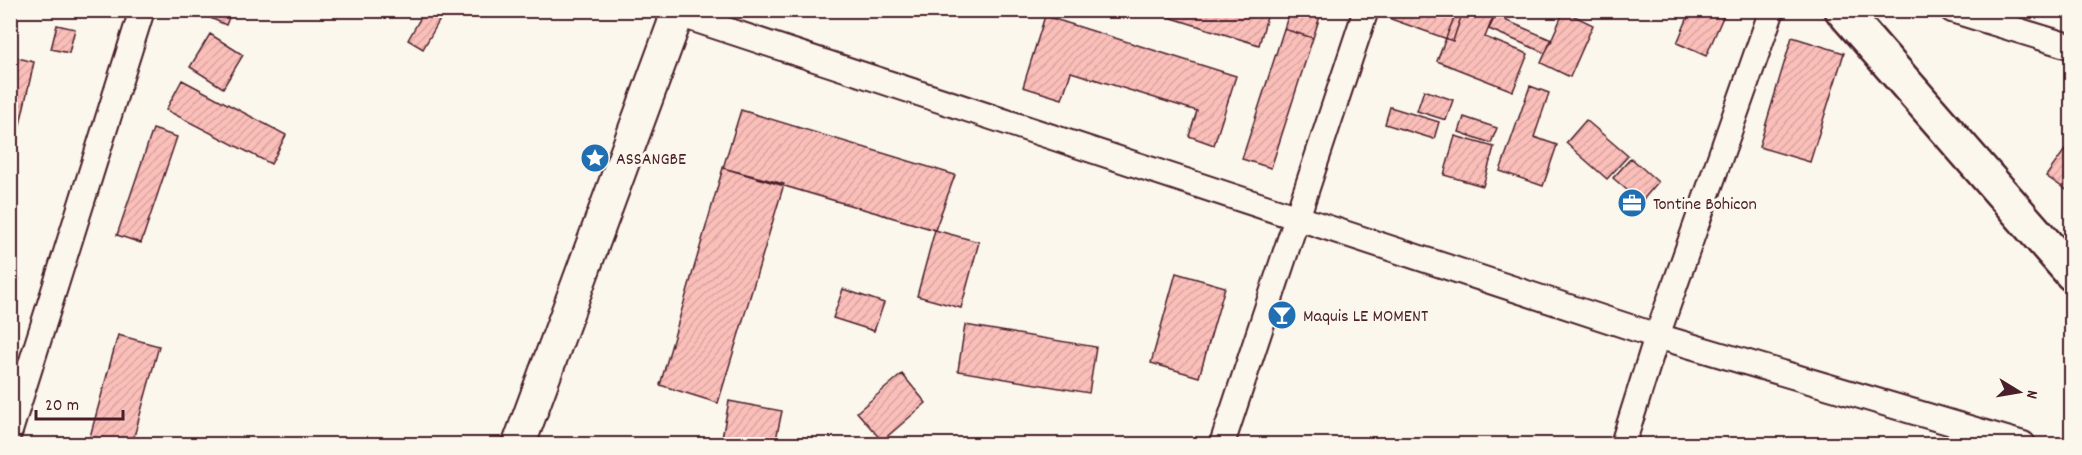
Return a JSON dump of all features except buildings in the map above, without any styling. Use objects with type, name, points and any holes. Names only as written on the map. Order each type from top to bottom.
[{"type":"main road","points":[[1842,10],[2072,274]]},
{"type":"street","points":[[10,430],[142,10]]},
{"type":"street","points":[[1222,444],[1366,10]]},
{"type":"street","points":[[1623,444],[1657,336],[1773,10]]},
{"type":"street","points":[[1952,10],[2072,47]]},
{"type":"street","points":[[519,444],[674,12],[1657,336],[2024,444]]},
{"type":"place","name":"ASSANGBE","points":[[595,158]]},
{"type":"place","name":"Tontine Bohicon","points":[[1632,203]]},
{"type":"place","name":"Maquis LE MOMENT","points":[[1282,315]]}]
